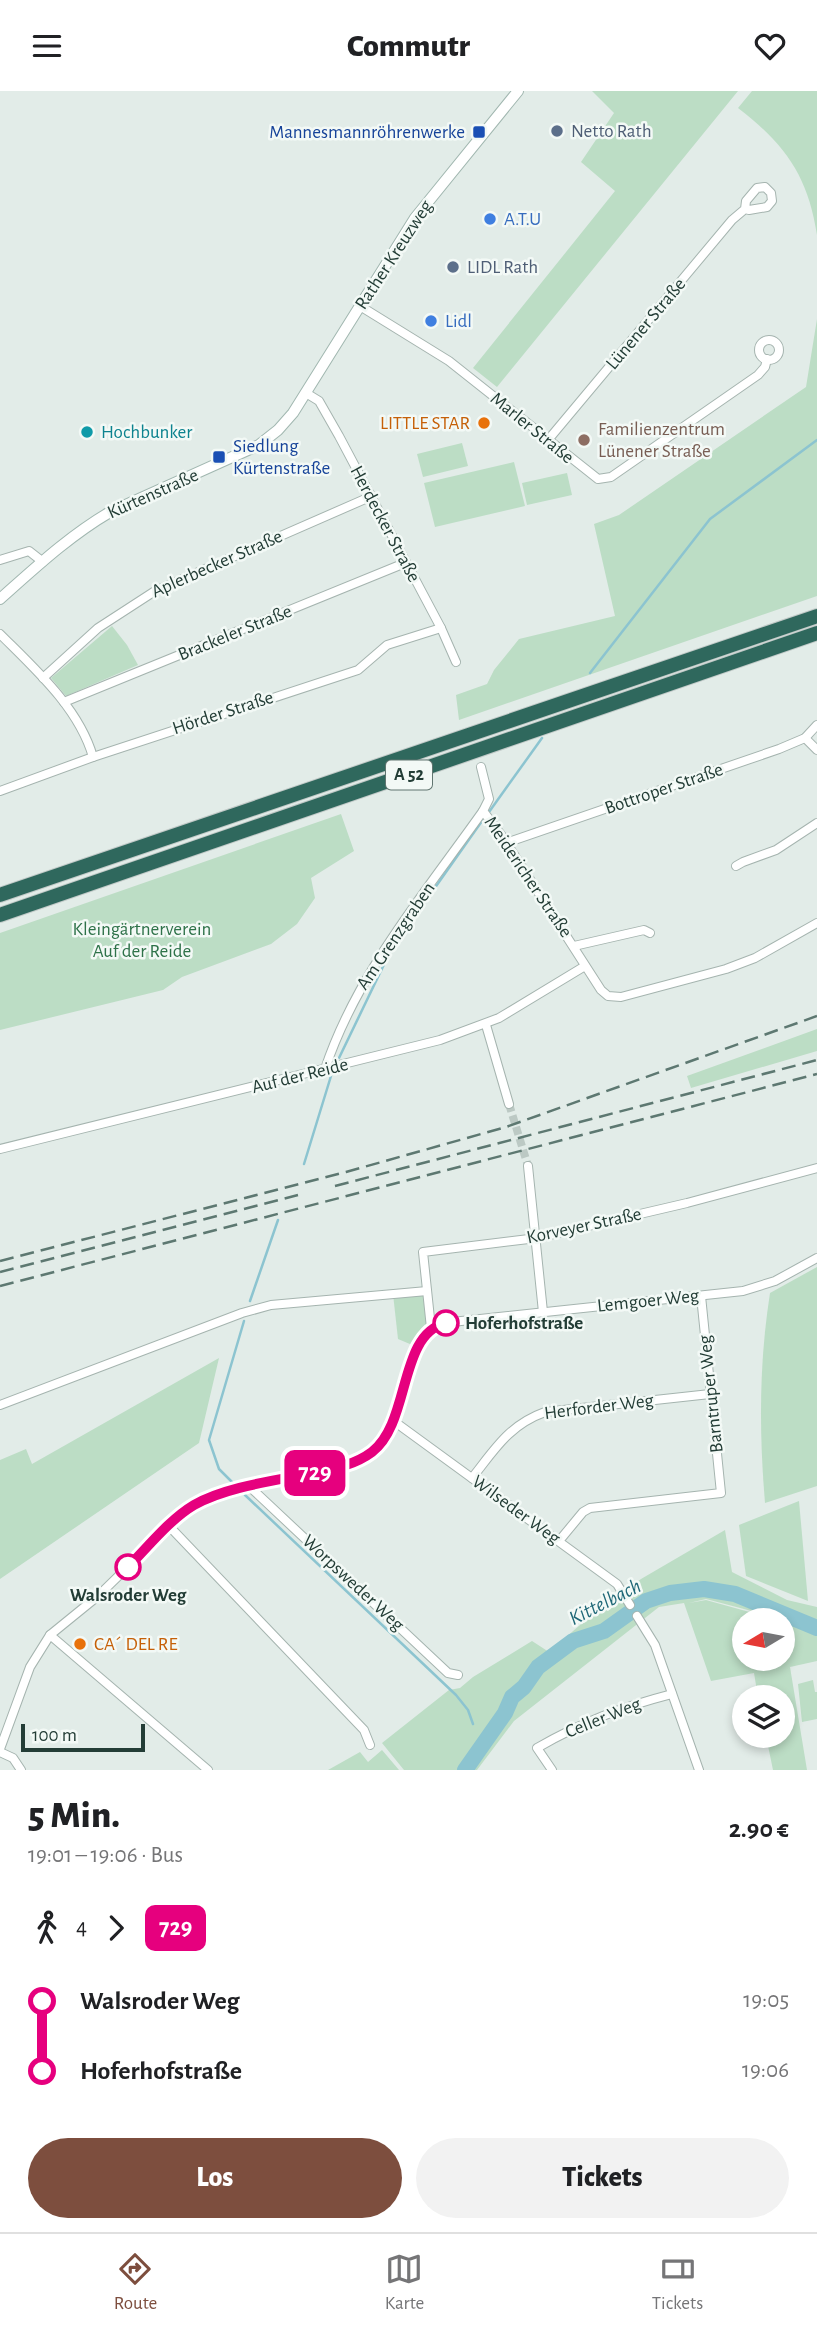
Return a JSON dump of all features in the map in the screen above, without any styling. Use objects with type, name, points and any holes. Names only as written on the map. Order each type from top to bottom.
[{"type":"highway","name":"A 52","points":[[0,895],[817,616]]},
{"type":"highway","name":"A 52","points":[[0,915],[817,633]]},
{"type":"main road","name":"Rather Kreuzweg","points":[[306,393],[415,218],[518,91]]},
{"type":"main road","name":"Kürtenstraße","points":[[0,599],[73,536],[110,512],[259,445],[278,430],[306,393]]},
{"type":"street","name":"Lünener Straße","points":[[548,440],[722,232],[745,209]]},
{"type":"street","name":"Marler Straße","points":[[360,306],[449,361],[593,477],[605,479],[758,375],[765,367],[767,359]]},
{"type":"street","name":"Herdecker Straße","points":[[306,393],[319,401],[372,496],[456,662]]},
{"type":"street","name":"Aplerbecker Straße","points":[[43,678],[99,628],[155,591],[372,496]]},
{"type":"street","points":[[0,560],[29,551],[43,562]]},
{"type":"street","name":"Brackeler Straße","points":[[64,702],[405,563]]},
{"type":"street","name":"Hörder Straße","points":[[0,791],[93,757],[358,670],[387,646],[441,628]]},
{"type":"street","points":[[0,634],[64,702],[81,729],[93,757]]},
{"type":"street","name":"Bottroper Straße","points":[[506,843],[779,750],[804,738],[817,725]]},
{"type":"street","points":[[804,738],[817,750]]},
{"type":"street","name":"Meidericher Straße","points":[[481,767],[489,799],[483,811],[585,965],[605,994],[611,997],[621,997],[726,969],[755,958],[817,923]]},
{"type":"street","name":"Am Grenzgraben","points":[[325,1069],[355,998],[388,946],[483,811]]},
{"type":"street","points":[[736,866],[776,850],[817,823]]},
{"type":"street","name":"Meidericher Straße","points":[[574,946],[644,929],[650,933]]},
{"type":"street","name":"Auf der Reide","points":[[0,1149],[440,1040],[486,1025],[585,965]]},
{"type":"street","points":[[486,1025],[509,1104]]},
{"type":"street","points":[[528,1166],[543,1312]]},
{"type":"street","name":"Korveyer Straße","points":[[431,1328],[424,1252],[537,1238],[687,1203],[817,1168]]},
{"type":"street","name":"Lemgoer Weg","points":[[431,1328],[452,1322],[743,1291],[775,1281],[817,1258]]},
{"type":"street","points":[[0,1405],[242,1313],[271,1305],[427,1291]]},
{"type":"street","name":"Barntruper Weg","points":[[559,1541],[583,1512],[590,1508],[721,1493],[701,1296]]},
{"type":"street","points":[[21,1770],[13,1758],[0,1751],[26,1676],[36,1655],[50,1636],[98,1596],[169,1526],[196,1504],[250,1487],[335,1469],[361,1459],[380,1445],[395,1422],[417,1347],[431,1328]]},
{"type":"street","name":"Herforder Weg","points":[[472,1478],[515,1426],[545,1412],[710,1394]]},
{"type":"street","name":"Wilseder Weg","points":[[395,1422],[617,1584],[630,1605]]},
{"type":"street","name":"Worpsweder Weg","points":[[250,1487],[448,1673],[458,1675]]},
{"type":"street","points":[[169,1526],[364,1730],[370,1745]]},
{"type":"street","points":[[637,1616],[655,1644],[699,1770]]},
{"type":"street","points":[[50,1636],[208,1770]]},
{"type":"street","name":"Celler Weg","points":[[552,1770],[537,1748],[583,1723],[623,1707],[672,1694]]},
{"type":"green space","points":[[592,91],[738,91],[497,387],[473,368],[615,191],[581,162],[614,113]]},
{"type":"green space","points":[[752,91],[817,91],[817,235],[807,195],[792,163],[769,135],[738,108]]},
{"type":"green space","points":[[817,319],[817,596],[459,720],[456,695],[487,684],[494,670],[519,639],[615,616],[594,524],[619,515],[806,387]]},
{"type":"green space","points":[[462,443],[468,466],[423,477],[417,454]]},
{"type":"green space","points":[[514,462],[525,506],[435,527],[424,483]]},
{"type":"green space","points":[[567,473],[572,495],[527,505],[522,483]]},
{"type":"green space","points":[[112,626],[138,665],[66,696],[51,678]]},
{"type":"green space","name":"Kleingärtnerverein Auf der Reide","points":[[341,814],[354,851],[311,878],[315,898],[297,924],[271,944],[182,977],[163,990],[0,1030],[0,933]]},
{"type":"green space","points":[[817,1029],[817,1051],[691,1088],[687,1076]]},
{"type":"green space","points":[[817,1267],[817,1486],[765,1503],[761,1398],[770,1293]]},
{"type":"green space","points":[[427,1291],[431,1328],[417,1347],[398,1339],[393,1294]]},
{"type":"green space","points":[[219,1358],[199,1443],[0,1579],[0,1460],[26,1449],[32,1464]]},
{"type":"green space","points":[[799,1501],[808,1601],[746,1576],[739,1525]]},
{"type":"green space","points":[[725,1530],[732,1572],[787,1600],[817,1607],[817,1661],[795,1666],[795,1626],[812,1631],[795,1625],[795,1608],[740,1608],[706,1599],[689,1603],[706,1600],[735,1608],[732,1608],[732,1671],[791,1671],[793,1685],[756,1685],[754,1673],[711,1681],[684,1603],[659,1607],[514,1721],[477,1770],[404,1770],[382,1743],[449,1690],[460,1688],[473,1677],[532,1641],[549,1652],[588,1618],[641,1579]]},
{"type":"green space","points":[[813,1680],[817,1692],[817,1719],[802,1722],[798,1684]]},
{"type":"green space","points":[[795,1697],[807,1770],[773,1770],[768,1748],[795,1748]]},
{"type":"green space","points":[[382,1750],[399,1770],[328,1770],[360,1752],[368,1762]]},
{"type":"waterway","points":[[590,673],[710,519],[817,440]]},
{"type":"waterway","points":[[489,812],[542,738]]},
{"type":"waterway","points":[[339,1058],[391,950],[482,821]]},
{"type":"waterway","points":[[304,1164],[331,1076]]},
{"type":"waterway","points":[[250,1301],[278,1220]]},
{"type":"waterway","points":[[233,1483],[219,1469],[209,1440],[244,1321]]},
{"type":"waterway","points":[[245,1495],[456,1695],[468,1710],[473,1724]]},
{"type":"waterway","name":"Kittelbach","points":[[465,1770],[505,1713],[512,1697],[524,1687],[538,1667],[573,1641],[604,1631],[646,1601],[670,1593],[704,1589],[735,1594],[817,1628]]},
{"type":"waterway","name":"Kittelbach","points":[[479,1741],[482,1747]]},
{"type":"tunnel","points":[[509,1104],[528,1166]]},
{"type":"railway","points":[[0,1261],[346,1172],[506,1127],[817,1016]]},
{"type":"railway","points":[[335,1186],[817,1060]]},
{"type":"railway","points":[[0,1286],[817,1074]]},
{"type":"railway","points":[[0,1272],[298,1195]]},
{"type":"bus line","name":"729","points":[[128,1567],[182,1514],[196,1504],[250,1487],[335,1469],[371,1453],[380,1445],[395,1422],[417,1347],[431,1328],[446,1323]]},
{"type":"place","name":"Netto Rath","points":[[557,131]]},
{"type":"place","name":"Mannesmannröhrenwerke","points":[[479,132]]},
{"type":"place","name":"A.T.U","points":[[490,219]]},
{"type":"place","name":"LIDL Rath","points":[[453,267]]},
{"type":"place","name":"Lidl","points":[[431,321]]},
{"type":"place","name":"LITTLE STAR","points":[[484,423]]},
{"type":"place","name":"Hochbunker","points":[[87,432]]},
{"type":"place","name":"Familienzentrum Lünener Straße","points":[[584,440]]},
{"type":"place","name":"Siedlung Kürtenstraße","points":[[219,457]]},
{"type":"place","name":"Hoferhofstraße","points":[[446,1323]]},
{"type":"place","name":"Walsroder Weg","points":[[128,1567]]},
{"type":"place","name":"CA´ DEL RE","points":[[80,1644]]}]
